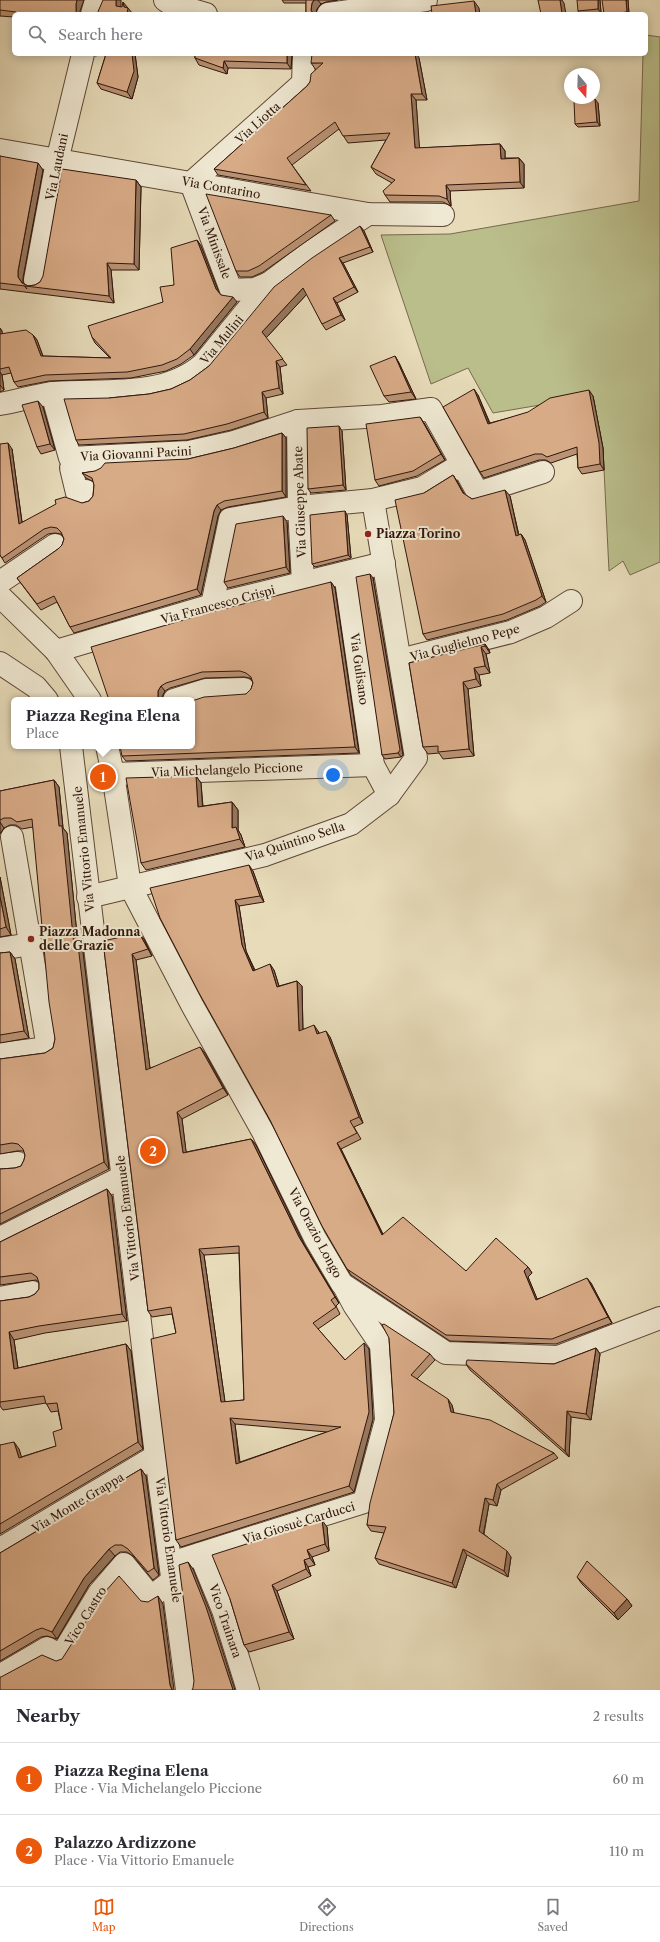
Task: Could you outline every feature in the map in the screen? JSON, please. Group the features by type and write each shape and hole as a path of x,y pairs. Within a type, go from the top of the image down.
{"street":[{"path":"93,12 96,0"},
{"path":"166,0 171,4 199,12"},
{"path":"342,12 426,0"},
{"name":"Via Laudani","path":"36,280 57,161 83,56"},
{"name":"Via Liotta","path":"191,183 303,83 304,56"},
{"name":"Via Contarino","path":"0,150 368,214 444,215"},
{"name":"Via Minissale","path":"191,183 231,290 255,289 269,283"},
{"name":"Via Mulini","path":"0,404 52,393 126,390 153,387 174,382 193,372 203,364 269,283 309,253 368,214"},
{"name":"Via Giovanni Pacini","path":"52,393 70,458 188,452 234,442 298,421 382,416 432,409 462,464"},
{"name":"Via Giuseppe Abate","path":"298,421 299,507 303,583"},
{"path":"86,496 86,491 77,493 71,468 99,463 103,456"},
{"path":"212,606 230,519 299,507 377,498 422,488 462,464 478,493 543,472"},
{"name":"Via Quintino Sella","path":"88,897 265,855 351,824 389,795 416,758 385,567 377,498"},
{"path":"0,582 55,545"},
{"name":"Via Francesco Crispi","path":"56,651 212,606 349,572 385,567"},
{"name":"Via Gulisano","path":"349,572 373,765 389,795"},
{"path":"0,596 56,651 88,697"},
{"name":"Via Guglielmo Pepe","path":"400,660 511,632 546,617 571,601"},
{"path":"0,663 36,687 44,697"},
{"path":"184,697 206,690 244,689"},
{"name":"Via Vittorio Emanuele","path":"71,749 77,784 88,897 124,1176 156,1456 187,1690"},
{"name":"Via Orazio Longo","path":"108,749 121,774 140,884 158,941 263,1132 315,1238 342,1284 446,1353 558,1357 660,1318"},
{"name":"Via Michelangelo Piccione","path":"121,774 373,765"},
{"path":"0,1054 48,1048 16,947 12,837"},
{"path":"0,1238 124,1176"},
{"name":"Via Giosuè Carducci","path":"172,1571 200,1554 364,1502 386,1420 381,1345 354,1305 342,1284"},
{"path":"0,1298 32,1292"},
{"name":"Via Monte Grappa","path":"0,1549 156,1456"},
{"name":"Vico Trainara","path":"200,1554 223,1610 248,1690"},
{"name":"Vico Castro","path":"6,1672 47,1648 61,1656 99,1593 124,1564 151,1597 172,1571"}],"green space":[{"path":"648,35 660,37 660,562 630,575 623,561 609,571 603,449 593,396 493,413 468,368 431,384 381,235 450,234 639,201 643,56 648,56"}],"building":[{"path":"0,0 77,0 76,12 16,12 0,10"},
{"path":"103,0 116,0 116,6 122,7 123,2 124,7 128,8 127,12 98,12"},
{"path":"306,0 314,0 312,3 312,12 306,12"},
{"path":"538,0 560,0 562,12 541,12"},
{"path":"577,0 598,0 598,9 578,11"},
{"path":"602,0 626,0 627,12 604,12"},
{"path":"474,1 476,12 432,12 431,6"},
{"path":"105,56 132,56 134,71 127,92 97,83"},
{"path":"195,56 287,56 287,63 224,61 223,68 195,58"},
{"path":"312,56 415,56 422,94 411,94 415,148 500,144 501,159 519,158 520,182 446,185 447,199 439,196 385,195 383,191 395,180 371,167 390,133 343,136 335,122 287,158 306,185 214,169 307,86 310,82 311,74 323,63 311,63"},
{"path":"574,104 595,104 597,122 575,124"},
{"path":"0,156 38,163 18,271 18,277 22,283 28,286 35,285 40,282 43,276 62,169 136,180 134,264 107,263 109,296 0,283"},
{"path":"206,194 331,215 259,266 248,271 236,271"},
{"path":"360,226 370,247 339,258 354,287 333,298 341,315 322,324 303,288 262,332 283,359 276,361 279,388 262,392 264,412 227,424 184,434 76,440 64,399 109,398 149,394 171,389 190,380 209,366 274,287 312,258"},
{"path":"197,240 216,289 221,295 233,297 190,349 177,359 162,365 127,372 45,375 14,382 9,367 0,369 0,334 26,330 33,335 41,356 111,358 92,337 88,326 163,302 160,287 174,285 171,248"},
{"path":"395,356 411,392 384,396 370,366"},
{"path":"474,389 488,424 528,412 550,398 589,390 599,443 600,464 578,468 577,447 547,457 542,454 535,454 480,472 443,407"},
{"path":"38,401 50,444 37,447 22,405"},
{"path":"420,417 441,454 413,471 375,480 366,424"},
{"path":"339,426 343,485 308,489 307,428"},
{"path":"282,433 282,491 224,501 217,505 214,511 197,589 70,627 54,596 37,604 17,578 62,545 64,539 61,532 57,528 51,527 44,529 2,558 0,555 0,444 8,443 19,524 56,504 55,500 65,497 82,503 89,501 93,496 94,485 92,478 82,473 95,471 101,468 105,463 188,459 234,448"},
{"path":"453,475 463,493 472,499 505,490 516,536 521,534 542,596 503,614 423,634 395,500 424,493"},
{"path":"345,511 348,555 312,564 310,515"},
{"path":"283,516 286,567 224,582 236,524"},
{"path":"370,574 400,750 398,753 382,755 356,577"},
{"path":"331,582 355,747 122,756 121,749 195,749 195,700 204,697 246,694 251,689 253,683 251,677 240,671 202,672 166,683 161,686 158,691 158,697 108,697 91,647 211,612"},
{"path":"485,644 485,646 481,647 485,666 474,668 476,679 463,682 469,749 438,752 438,746 423,747 409,663"},
{"path":"196,776 198,807 232,802 232,828 236,827 240,839 141,863 126,778"},
{"path":"54,780 59,826 62,826 74,946 78,945 104,1162 0,1214 0,1169 21,1166 25,1155 23,1149 18,1144 12,1143 0,1145 0,1059 45,1053 53,1048 55,1039 49,1002 32,819 17,822 11,818 4,818 0,820 0,791"},
{"path":"249,865 260,896 235,900 242,945 253,971 270,964 277,987 297,981 299,1031 314,1025 317,1034 326,1031 359,1117 350,1121 357,1133 337,1143 382,1235 403,1217 466,1271 496,1238 528,1267 524,1271 536,1300 587,1278 608,1317 552,1339 446,1335 347,1269 322,1226 270,1120 199,993 160,918 150,888"},
{"path":"0,897 6,927 0,929"},
{"path":"139,933 148,949 132,954 146,1070 200,1047 223,1088 177,1112 183,1153 251,1139 299,1237 335,1297 331,1300 336,1307 313,1323 345,1360 364,1343 369,1412 349,1486 176,1540 151,1339 176,1333 171,1307 148,1311 103,941","holes":["239,1246 244,1400 221,1402 199,1249","230,1418 341,1427 236,1464"]},
{"path":"10,952 24,1031 0,1035 0,953"},
{"path":"107,1189 122,1314 39,1326 9,1332 14,1369 126,1344 138,1442 0,1524 0,1445 14,1442 19,1458 56,1446 53,1432 62,1429 57,1403 46,1404 44,1396 0,1402 0,1301 29,1297 35,1294 39,1289 39,1283 37,1277 31,1273 0,1277 0,1242"},
{"path":"384,1324 430,1354 411,1375 448,1399 451,1412 490,1420 554,1453 497,1484 493,1500 485,1498 479,1531 507,1551 504,1571 463,1549 452,1583 375,1558 386,1527 367,1525 370,1503 394,1413 389,1338 382,1325"},
{"path":"596,1348 586,1414 567,1411 565,1451 466,1364 467,1360 554,1364"},
{"path":"141,1469 154,1568 148,1572 128,1549 122,1545 115,1545 109,1549 84,1578 52,1632 42,1628 36,1630 0,1651 0,1553"},
{"path":"322,1520 325,1544 307,1550 310,1558 304,1560 306,1569 272,1585 289,1632 244,1645 230,1599 212,1555"},
{"path":"587,1561 627,1599 614,1613 577,1577"},
{"path":"188,1562 206,1607 233,1690 192,1690 194,1681 179,1565"},
{"path":"119,1576 141,1601 148,1602 158,1596 170,1685 172,1690 0,1690 0,1677 42,1655 56,1661 62,1659 104,1593"}],"place":[{"name":"Piazza Torino","path":"368,534"},
{"name":"Piazza Regina Elena","path":"103,777"},
{"name":"Piazza Madonna delle Grazie","path":"31,939"},
{"name":"Palazzo Ardizzone","path":"153,1151"}]}
